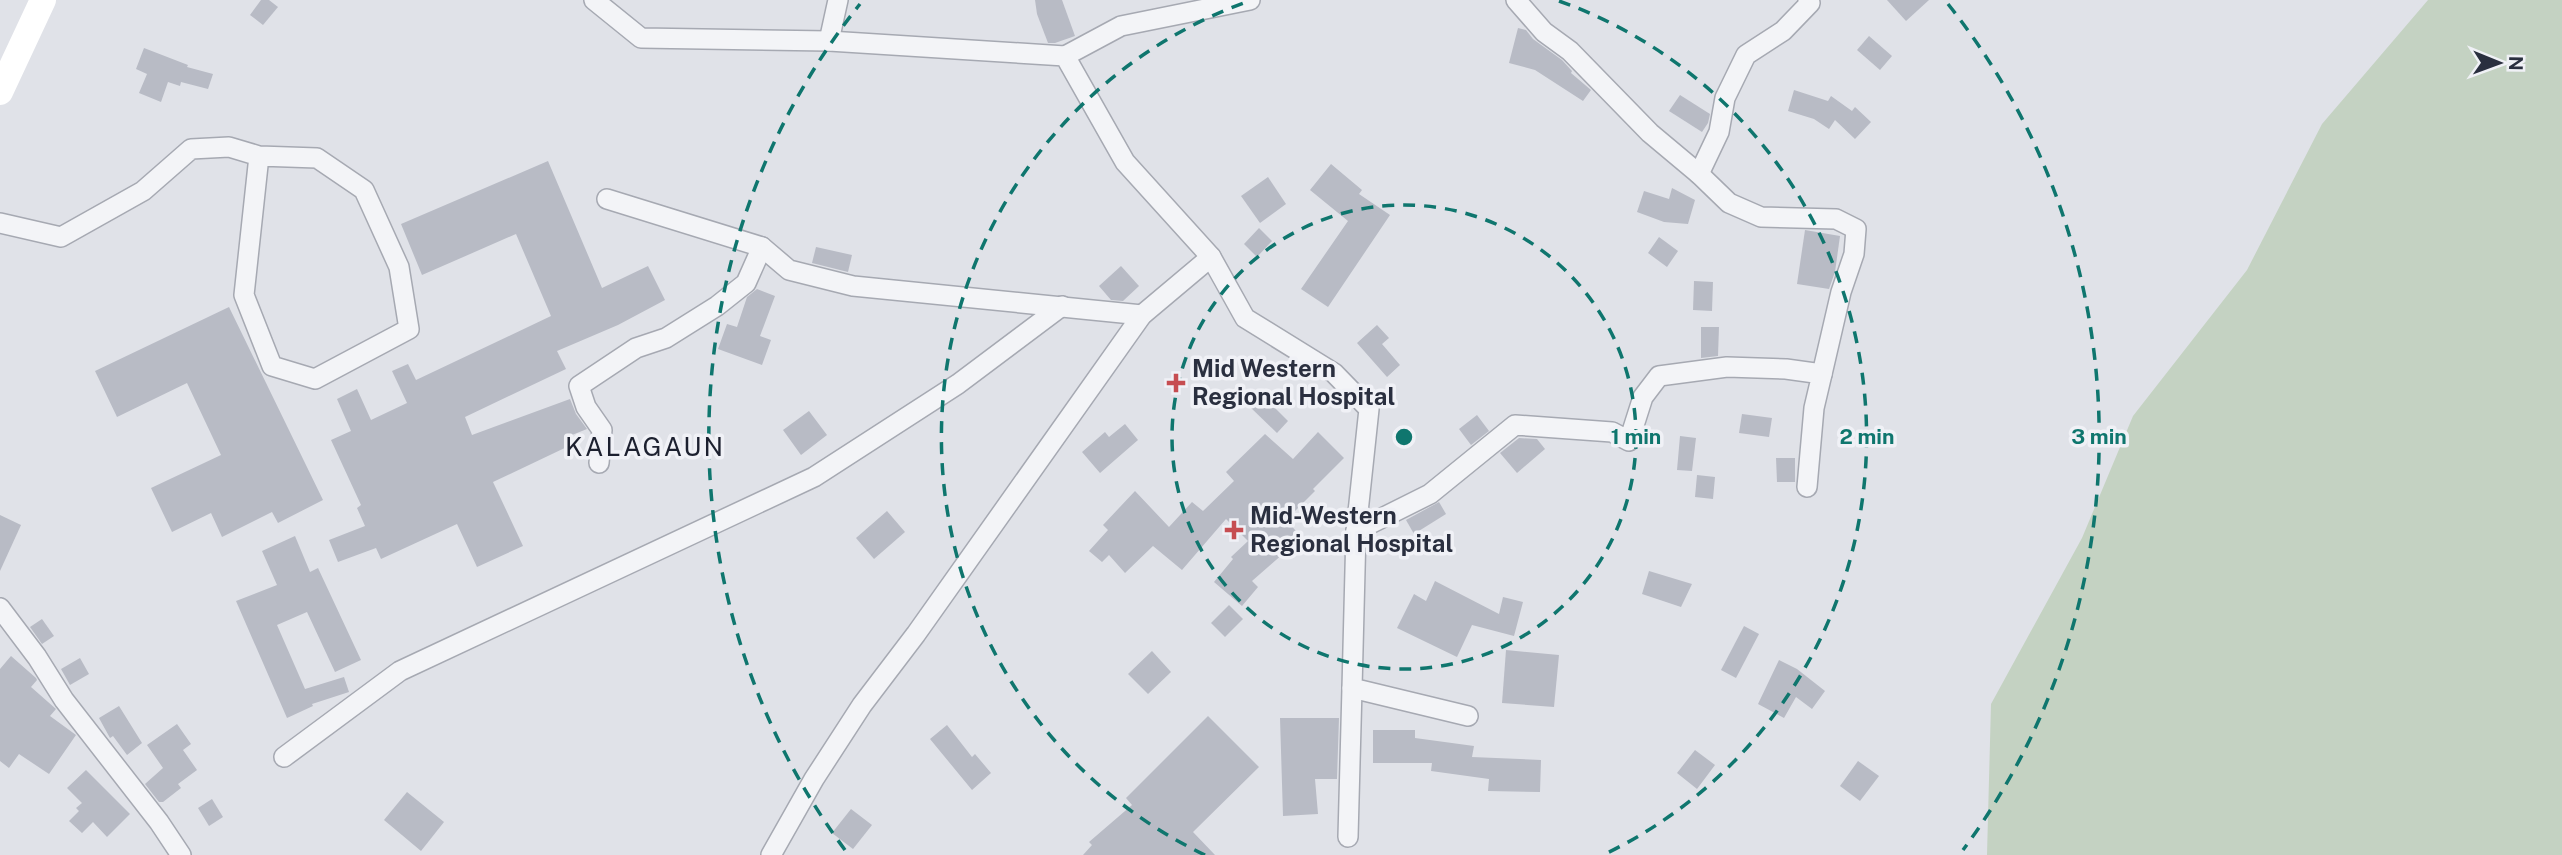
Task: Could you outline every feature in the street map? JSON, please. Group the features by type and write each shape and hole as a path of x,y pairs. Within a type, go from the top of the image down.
{"main road":[{"path":"0,92 43,0"}],"street":[{"path":"594,0 640,38 829,41 1065,56 1121,26 1250,0"},
{"path":"829,41 838,0"},
{"path":"1517,0 1544,33 1570,51 1650,133 1729,203 1761,217 1836,219 1856,229 1854,254 1841,292 1814,408 1807,487"},
{"path":"1699,174 1719,132 1725,98 1746,55 1783,31 1810,3 1808,0"},
{"path":"1065,56 1125,162 1211,257 1245,318 1334,373 1369,409 1356,531 1348,837"},
{"path":"0,223 61,237 144,191 191,149 229,146 259,156 317,158 364,190 399,267 409,329 315,379 272,366 244,295 259,156"},
{"path":"607,199 762,247 789,270 853,286 1142,315"},
{"path":"599,463 602,430 586,407 579,386 636,348 666,338 717,306 746,283 762,247"},
{"path":"771,855 814,779 862,705 916,634 1142,315 1211,257"},
{"path":"284,757 400,670 814,477 958,384 1062,306"},
{"path":"1356,531 1430,494 1515,425 1612,432 1629,440 1643,397 1659,376 1727,367 1786,369 1822,374"},
{"path":"0,608 37,657 64,700 159,822 181,855"},
{"path":"1352,688 1468,716"}],"green space":[{"path":"2428,0 2562,0 2562,855 1987,855 1991,704 2082,538 2133,416 2247,270 2322,124"}],"building":[{"path":"261,0 269,0 278,7 263,25 250,15"},
{"path":"1035,0 1062,0 1075,36 1048,43 1037,14"},
{"path":"1887,0 1929,0 1906,21"},
{"path":"1518,28 1526,30 1533,39 1562,60 1571,73 1591,90 1583,101 1535,70 1509,63"},
{"path":"1869,36 1892,56 1880,70 1857,50"},
{"path":"144,48 188,65 187,67 213,74 208,89 181,82 180,86 168,82 161,102 139,93 147,74 136,69"},
{"path":"1794,90 1828,101 1831,96 1852,111 1855,107 1871,122 1855,139 1835,120 1829,129 1814,119 1788,111"},
{"path":"1680,95 1710,114 1702,132 1669,111"},
{"path":"548,161 602,288 648,266 665,300 618,325 557,351 566,369 465,417 472,435 570,399 576,414 587,429 567,437 571,445 493,482 523,546 477,567 457,524 381,559 376,548 338,562 329,540 365,526 357,508 361,505 331,440 351,431 337,399 357,389 371,420 407,403 392,371 408,364 416,380 551,316 516,234 422,275 401,224"},
{"path":"1331,164 1362,190 1359,194 1390,215 1328,307 1301,289 1348,221 1310,190"},
{"path":"1268,177 1286,204 1260,223 1241,196"},
{"path":"1672,188 1695,200 1688,224 1664,222 1637,212 1644,191 1669,199"},
{"path":"1259,228 1272,241 1257,257 1244,244"},
{"path":"1805,230 1840,236 1835,272 1829,289 1797,284"},
{"path":"1659,237 1678,251 1667,267 1648,253"},
{"path":"816,247 852,255 848,272 812,263"},
{"path":"1121,266 1139,286 1123,301 1111,300 1099,286"},
{"path":"1694,281 1713,282 1712,311 1693,310"},
{"path":"757,289 775,296 760,336 771,340 762,365 718,349 727,324 737,327 747,297"},
{"path":"229,307 323,500 278,523 272,512 222,537 211,513 172,532 151,488 221,455 187,383 117,417 95,371"},
{"path":"1377,325 1389,338 1382,344 1400,365 1387,377 1357,343"},
{"path":"1701,327 1719,327 1718,356 1701,358"},
{"path":"1261,394 1288,421 1277,433 1249,406"},
{"path":"809,411 827,435 801,455 783,430"},
{"path":"1742,414 1772,418 1769,437 1739,433"},
{"path":"1477,415 1489,431 1471,445 1459,429"},
{"path":"1125,424 1138,440 1100,473 1082,452 1105,432 1109,437"},
{"path":"1318,432 1344,458 1286,520 1306,542 1289,559 1284,553 1252,581 1258,587 1242,606 1214,582 1233,559 1231,557 1248,541 1226,519 1182,570 1153,546 1125,573 1109,555 1102,562 1089,551 1108,530 1103,525 1135,491 1169,527 1192,502 1203,511 1234,481 1226,472 1265,434 1293,459"},
{"path":"1680,436 1696,438 1692,471 1677,470"},
{"path":"1519,438 1537,439 1545,449 1517,473 1500,453"},
{"path":"1776,458 1795,458 1795,482 1777,482"},
{"path":"1697,475 1715,477 1713,499 1695,497"},
{"path":"1439,502 1446,514 1414,534 1406,520"},
{"path":"887,511 905,532 874,559 856,538"},
{"path":"0,515 21,525 0,571"},
{"path":"295,536 310,572 318,568 361,660 335,672 307,612 277,625 305,689 344,677 349,692 312,704 313,706 287,718 236,601 277,585 262,551"},
{"path":"1649,571 1692,584 1681,607 1642,594"},
{"path":"1435,581 1499,614 1503,597 1523,602 1514,636 1472,625 1457,657 1397,628 1414,594 1426,601"},
{"path":"1229,605 1243,619 1225,637 1211,623"},
{"path":"42,619 54,636 42,644 30,627"},
{"path":"1744,626 1759,634 1736,678 1721,670"},
{"path":"1506,650 1559,655 1554,707 1502,703"},
{"path":"1152,651 1171,672 1148,694 1128,674"},
{"path":"11,656 36,678 31,687 56,709 50,716 76,735 49,774 19,754 9,768 0,761 0,669"},
{"path":"80,658 89,674 70,685 61,669"},
{"path":"1779,660 1797,669 1825,691 1812,709 1796,697 1784,718 1758,704"},
{"path":"119,706 142,743 127,755 113,736 110,738 99,718"},
{"path":"1208,716 1259,767 1193,832 1215,855 1083,855 1092,845 1089,842 1132,805 1126,798"},
{"path":"1280,718 1339,718 1337,779 1315,779 1318,814 1283,816"},
{"path":"177,724 191,744 183,750 197,770 178,784 181,788 163,802 159,802 145,784 163,768 147,745"},
{"path":"947,725 972,757 975,754 991,773 972,790 930,739"},
{"path":"1373,730 1415,730 1415,738 1474,746 1472,757 1541,760 1540,792 1488,791 1489,779 1431,771 1432,763 1373,763"},
{"path":"1695,750 1715,765 1697,789 1677,773"},
{"path":"1858,761 1879,776 1860,801 1840,786"},
{"path":"86,770 130,814 107,837 93,822 82,833 69,821 79,811 76,808 82,803 67,788"},
{"path":"407,792 444,822 421,851 384,820"},
{"path":"212,799 223,817 209,826 198,808"},
{"path":"851,809 872,825 853,849 832,833"}],"place":[{"name":"Mid Western Regional Hospital","path":"1176,383"},
{"name":"Mid-Western Regional Hospital","path":"1234,530"}],"district":[{"name":"KALAGAUN","path":"645,447"}]}
